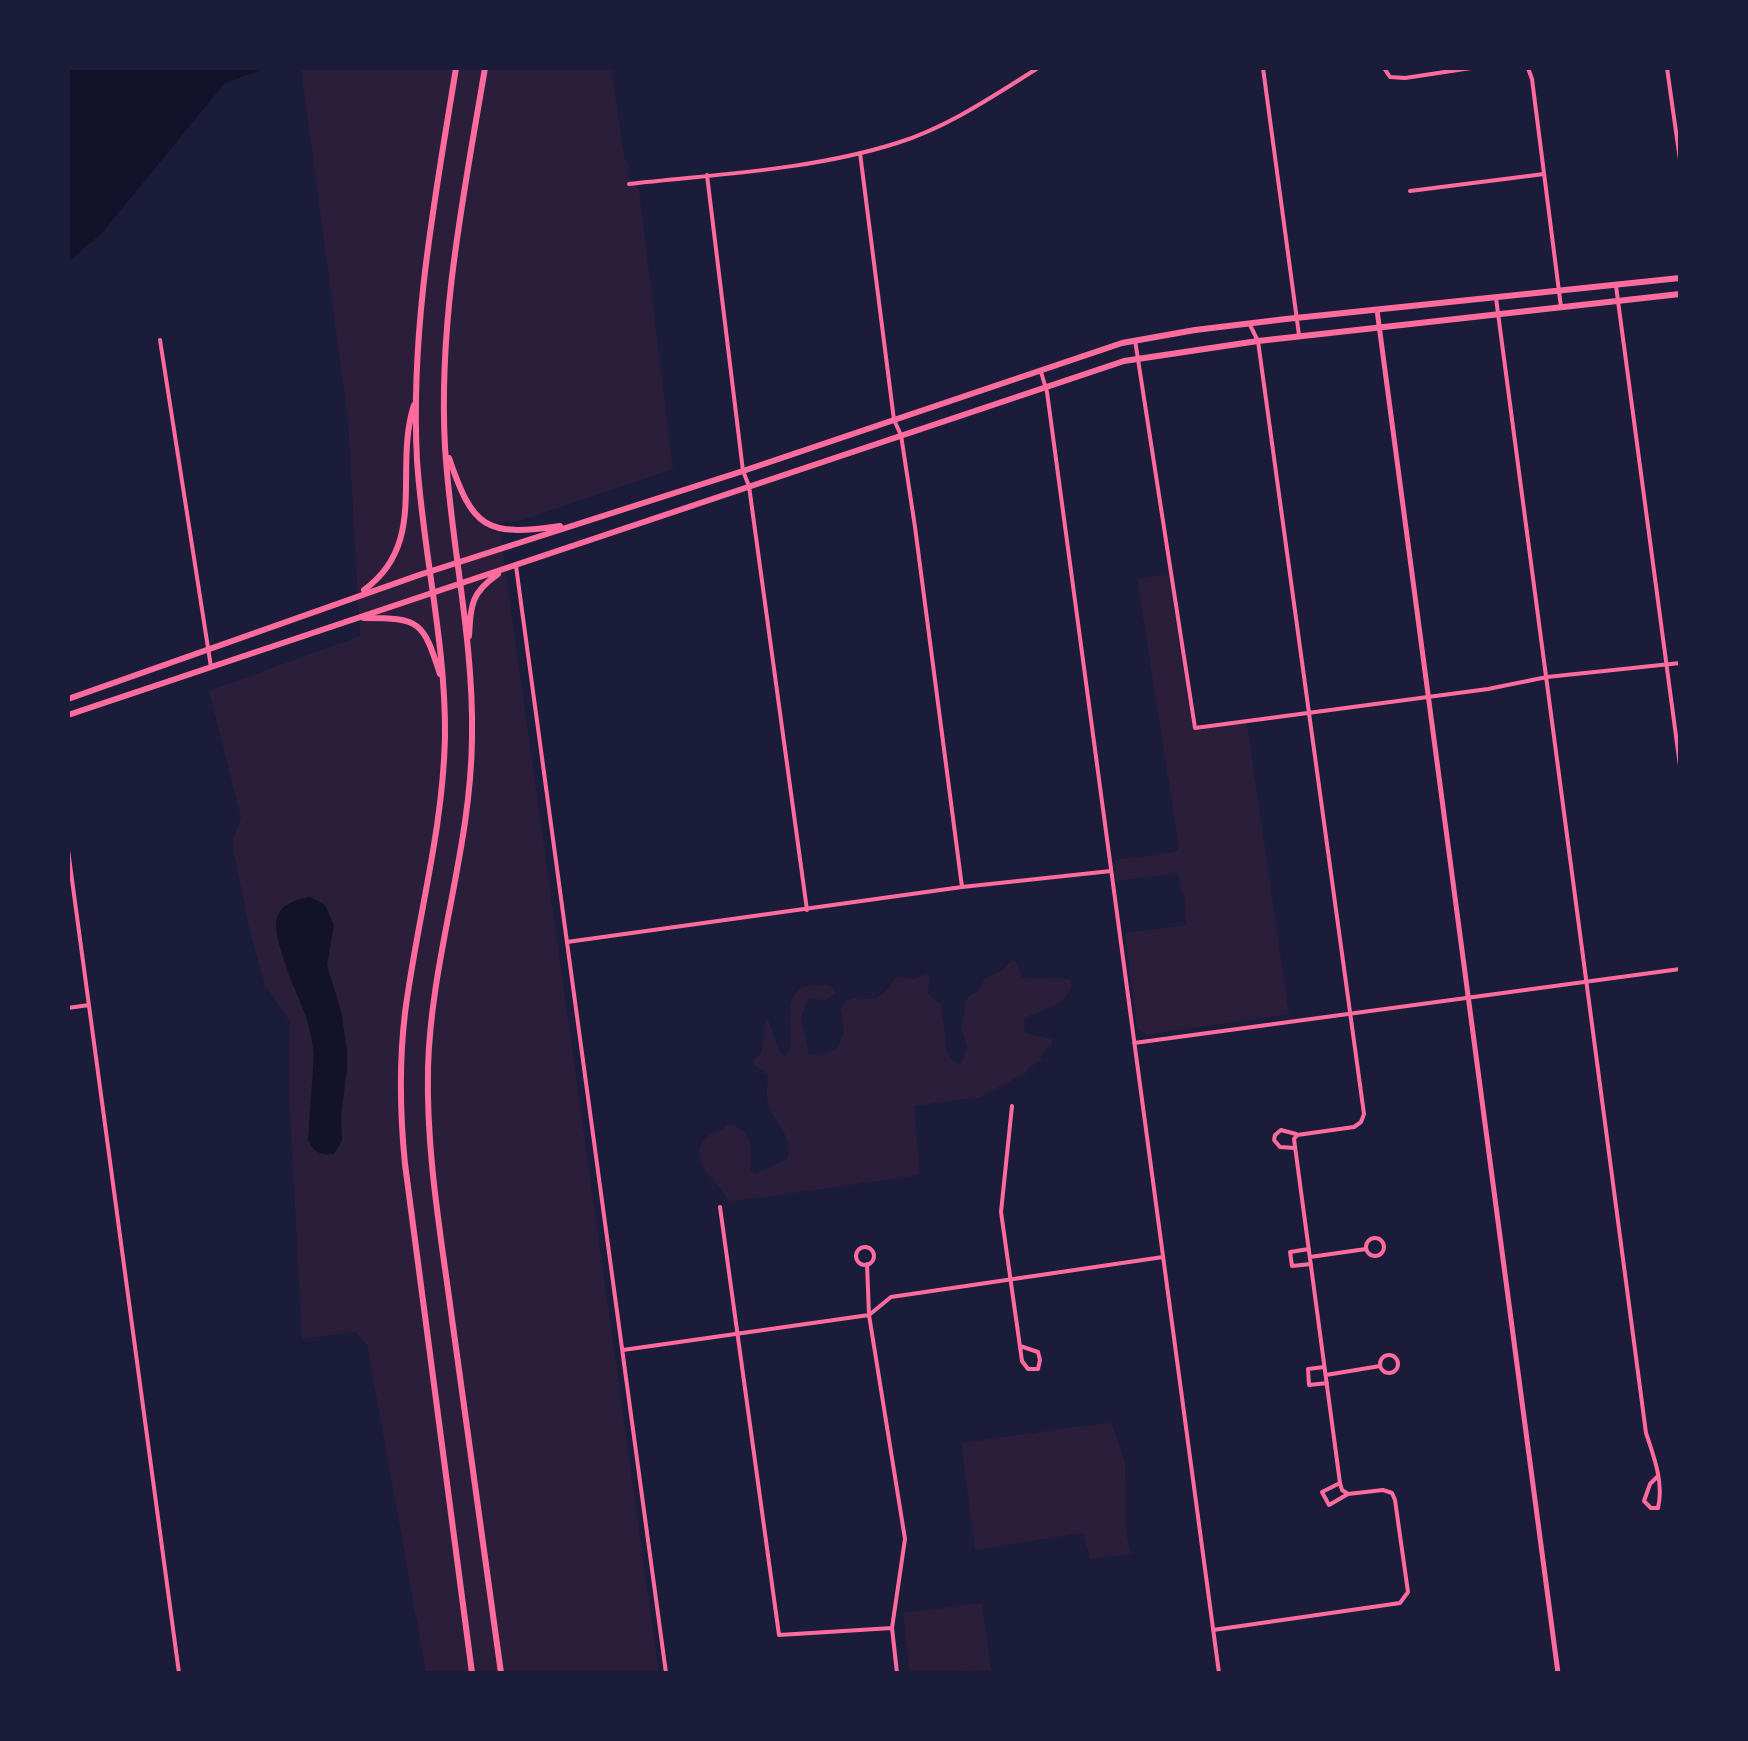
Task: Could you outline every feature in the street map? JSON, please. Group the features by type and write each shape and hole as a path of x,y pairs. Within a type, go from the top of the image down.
{"main road":[{"path":"456,68 423,285 417,398 418,473 443,683 445,735 442,786 405,1014 401,1108 410,1209 472,1673"},
{"path":"485,68 454,268 446,355 445,447 468,647 472,760 464,831 432,1020 428,1116 435,1194 501,1673"},
{"path":"68,699 429,571 743,471 1135,340 1297,318 1680,278"},
{"path":"68,715 1045,386 1138,358 1258,341 1680,294"},
{"path":"356,596 389,568 399,547 405,512 408,423 417,398"},
{"path":"445,447 462,496 484,522 496,528 519,531 575,523"},
{"path":"468,647 471,605 478,591 500,572"},
{"path":"357,618 398,618 419,627 427,638 443,683"}],"street":[{"path":"629,184 809,162 897,143 973,108 1038,68"},
{"path":"1263,68 1299,337"},
{"path":"1384,68 1390,77 1405,78 1471,68"},
{"path":"1528,68 1532,79 1561,309"},
{"path":"1667,68 1680,160"},
{"path":"860,153 894,420 901,435 962,887"},
{"path":"1410,191 1544,174"},
{"path":"707,175 743,471 749,486 807,910"},
{"path":"1616,286 1680,766"},
{"path":"1496,298 1646,1433 1658,1476 1661,1498 1658,1508 1651,1508 1644,1501 1650,1484 1658,1476"},
{"path":"1377,310 1558,1673"},
{"path":"1250,325 1258,341 1364,1114 1361,1122 1354,1127 1297,1135 1281,1130 1275,1135 1274,1140 1280,1147 1295,1148"},
{"path":"160,340 211,667"},
{"path":"1135,340 1195,728 1488,689 1547,677 1680,663"},
{"path":"1040,371 1045,386 1219,1673"},
{"path":"516,566 666,1673"},
{"path":"68,850 179,1673"},
{"path":"567,942 962,887 1111,871"},
{"path":"1134,1043 1680,969"},
{"path":"68,1008 89,1005"},
{"path":"1012,1106 1001,1212 1022,1361 1028,1369 1038,1369 1038,1352 1020,1346"},
{"path":"1297,1135 1295,1148 1340,1483 1342,1490 1348,1494"},
{"path":"720,1207 779,1635 892,1628"},
{"path":"1373,1238 1379,1239 1384,1246 1383,1252 1377,1256 1369,1254 1366,1249 1373,1238"},
{"path":"870,1248 874,1255 867,1264 862,1264 857,1257 859,1251 870,1248"},
{"path":"1309,1249 1290,1252 1292,1266 1366,1249"},
{"path":"623,1350 869,1315 891,1297 1163,1257"},
{"path":"867,1264 869,1315 905,1539 892,1628 897,1673"},
{"path":"1387,1355 1397,1361 1396,1369 1391,1372 1380,1366 1387,1355"},
{"path":"1326,1375 1380,1366"},
{"path":"1324,1367 1308,1369 1309,1385 1327,1383"},
{"path":"1213,1630 1400,1603 1408,1592 1392,1493 1383,1490 1348,1494 1329,1505 1322,1492 1340,1483"}],"shaded area":[{"path":"68,68 265,68 224,84 102,233 68,262"},
{"path":"301,68 611,68 625,160 629,165 628,177 639,190 673,469 520,521 499,523 659,1673 426,1673 367,1344 355,1332 302,1339 289,1093 290,1022 265,985 250,932 232,843 241,817 209,691 360,636 348,420"},
{"path":"1168,574 1193,731 1247,723 1289,1014 1147,1035 1137,1028 1125,933 1186,925 1184,893 1181,892 1178,873 1116,881 1114,860 1175,852 1179,847 1137,579"},
{"path":"310,897 325,905 334,925 327,965 341,1011 347,1050 342,1141 334,1154 322,1154 308,1140 314,1054 307,1022 276,930 279,913 285,906"},
{"path":"1013,960 1022,977 1071,980 1071,988 1062,1000 1024,1018 1025,1033 1052,1039 1052,1045 1040,1056 1043,1060 1028,1068 1026,1073 980,1097 914,1106 920,1175 729,1202 702,1164 700,1147 707,1137 727,1125 736,1126 749,1140 750,1170 755,1174 787,1159 787,1138 768,1103 768,1075 754,1065 753,1060 761,1053 766,1019 780,1052 784,1056 790,1049 791,1003 799,990 823,985 832,987 836,993 825,1000 808,999 801,1018 809,1054 820,1055 838,1047 844,1032 840,1009 843,1004 855,998 875,999 887,990 896,977 914,979 927,974 930,976 928,994 942,1005 949,1055 959,1064 967,1047 961,1028 967,998 979,990 985,978 1001,971"},
{"path":"1111,1422 1125,1461 1126,1533 1131,1554 1090,1559 1083,1533 975,1550 961,1443"},
{"path":"982,1603 991,1670 910,1673 903,1613"}]}
